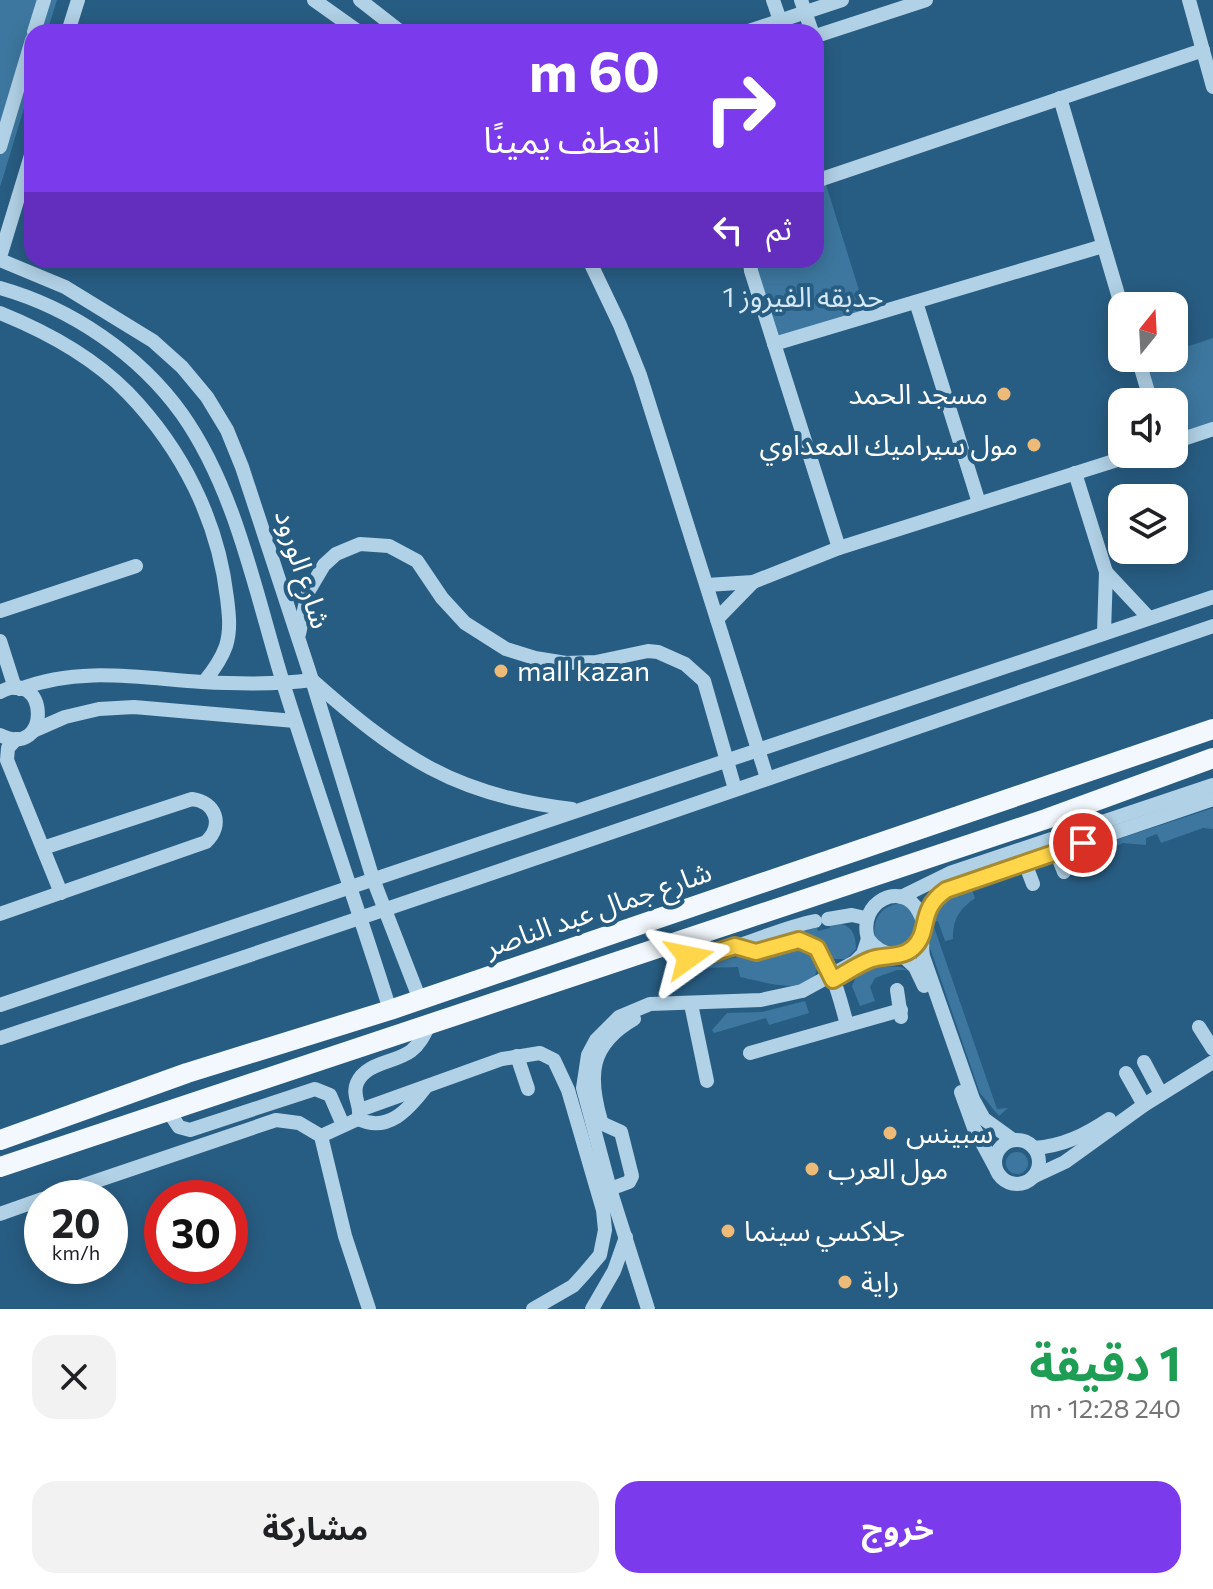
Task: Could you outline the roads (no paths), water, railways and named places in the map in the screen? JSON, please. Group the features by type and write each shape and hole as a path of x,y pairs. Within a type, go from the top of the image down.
{"main road":[{"name":"شارع جمال عبد الناصر","path":"0,1140 187,1073 420,1000 1213,729"},
{"name":"شارع جمال عبد الناصر","path":"3,1164 169,1112 1046,819 1213,758"},
{"path":"1093,769 1089,786 1103,798"},
{"path":"1028,790 1045,800 1046,819"}],"street":[{"path":"36,24 44,0"},
{"path":"70,24 78,0"},
{"path":"314,0 348,24"},
{"path":"360,0 391,24"},
{"path":"773,0 781,24"},
{"path":"784,24 803,6 842,0"},
{"path":"824,31 926,0"},
{"path":"1189,0 1213,87"},
{"path":"824,178 1203,50"},
{"path":"0,147 24,67"},
{"path":"1060,98 1117,292"},
{"path":"0,258 24,178"},
{"path":"774,344 1103,246"},
{"name":"شارع الورود","path":"0,258 65,287 142,334 182,367 207,397 227,430 312,680 373,879 420,1000"},
{"path":"593,268 640,375 767,778"},
{"path":"752,268 839,548"},
{"name":"شارع الورود","path":"0,288 60,311 106,339 146,373 181,413 209,458 229,507 283,684 390,1010"},
{"path":"916,302 979,503"},
{"path":"0,313 45,332 94,363 146,413 180,459 200,497 215,537 225,579 230,622 227,644 218,665 204,682"},
{"path":"1188,437 1213,429"},
{"path":"707,585 753,582 839,548 1108,463"},
{"path":"1075,473 1106,572 1104,632"},
{"path":"298,638 308,592 324,565 336,554 360,544 379,544 398,549 417,561 453,611 479,633 506,649 566,663 596,662 648,651 677,659 704,681 735,789"},
{"path":"0,611 136,566"},
{"path":"1106,572 1149,618"},
{"path":"717,619 753,582"},
{"path":"0,1005 1213,597"},
{"path":"0,1038 487,876 1213,626"},
{"path":"0,641 18,688 32,696 38,704 38,722 33,731"},
{"path":"0,692 42,680 98,675 283,684 312,680 377,736 432,770 501,797 578,810"},
{"path":"61,893 7,760 6,738 33,731 65,717 99,709 134,707 295,721"},
{"path":"1142,1101 1065,1162 1023,1184 1008,1183 998,1174 968,1115 918,972 897,955 874,947 868,939 865,918 869,910 883,899 901,897 950,873 1213,785"},
{"path":"0,914 206,842 215,830 216,815 207,803 192,799 43,848"},
{"path":"1035,1176 1039,1162 1034,1148 1028,1143 1013,1140 984,1119 973,1099 926,967 921,938 923,921 932,902 946,890 1213,799"},
{"path":"1056,852 1064,872"},
{"path":"1025,863 1033,884"},
{"path":"901,897 915,906 923,921"},
{"path":"656,948 680,956 698,956 821,920 852,915 865,918"},
{"path":"658,1309 614,1187 583,1088 588,1055 607,1027 619,1017 650,1004 772,999 802,991 867,961 910,951 921,938"},
{"path":"648,1309 626,1237 601,1123 592,1077 598,1057 623,1026 643,1015 778,1003 804,996 859,958 868,939"},
{"path":"735,946 756,952 792,940 806,941 817,948 832,978 847,1024"},
{"path":"750,1053 847,1024 869,1019 873,1024 880,1025 900,1018 897,990"},
{"path":"692,1009 707,1081"},
{"path":"429,1025 422,1040 412,1050 369,1069 360,1078 355,1095 359,1115 373,1125 396,1119 425,1087 464,1071 517,1056 540,1053 554,1060 568,1090 603,1210 605,1230 600,1255 579,1280 533,1309"},
{"path":"1159,1091 1213,1050 1199,1027"},
{"path":"517,1056 528,1089"},
{"path":"1144,1062 1159,1091"},
{"path":"1034,1148 1055,1146 1087,1134 1213,1062"},
{"path":"1126,1073 1142,1101"},
{"path":"169,1112 179,1127 190,1130 315,1089 330,1095 343,1125"},
{"path":"321,1136 359,1115"},
{"path":"100,1180 276,1120 299,1123 321,1136 345,1236 369,1309"},
{"path":"995,1167 1001,1147 1013,1140"},
{"path":"0,1214 24,1206"},
{"path":"592,1309 626,1237"},
{"path":"607,1282 636,1270"}],"place":[{"name":"مسجد الحمد","path":"1004,394"},
{"name":"مول سيراميك المعداوي","path":"1034,445"},
{"name":"mall kazan","path":"501,671"},
{"name":"سبينس","path":"890,1133"},
{"name":"مول العرب","path":"812,1169"},
{"name":"جلاكسي سينما","path":"728,1231"},
{"name":"راية","path":"845,1282"}],"park label":[{"name":"حدبقه الفيروز 1","path":"803,297"}]}
